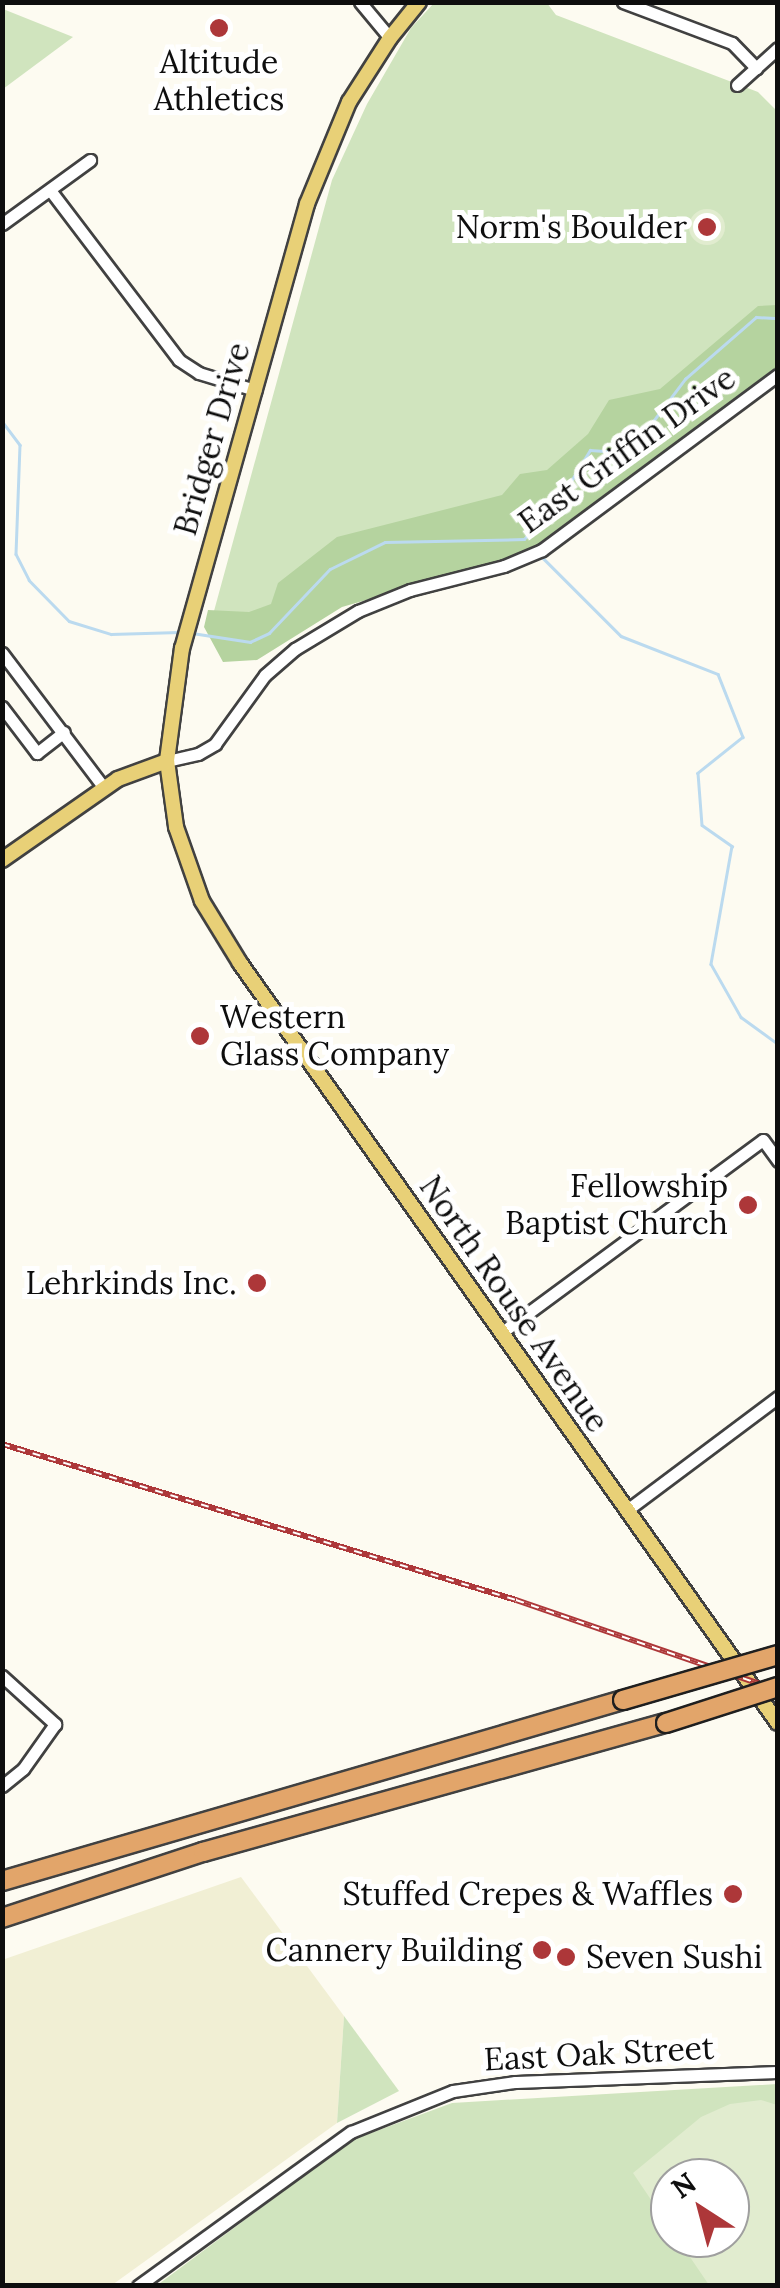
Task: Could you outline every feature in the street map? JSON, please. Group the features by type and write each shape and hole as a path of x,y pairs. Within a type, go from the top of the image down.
{"highway":[{"path":"2,1882 778,1655"},
{"path":"2,1918 203,1852 666,1723 778,1687"}],"main road":[{"name":"Bridger Drive","path":"210,914 177,833 168,761 182,648 324,154 349,102 390,38 419,2"},
{"name":"East Griffin Drive","path":"2,860 104,788 168,761"},
{"name":"North Rouse Avenue","path":"210,914 240,964 778,1723"}],"street":[{"path":"360,2 390,38"},
{"path":"623,2 646,7 732,43 756,68"},
{"path":"737,85 778,48"},
{"path":"2,224 90,160"},
{"path":"50,190 179,360 199,373 254,390"},
{"name":"East Griffin Drive","path":"168,761 198,754 215,744 265,676 295,649 358,611 410,590 542,550 778,375"},
{"path":"2,653 104,788"},
{"path":"2,707 37,753 64,732"},
{"path":"501,1333 763,1140 778,1161"},
{"path":"627,1510 778,1397"},
{"path":"2,1676 55,1724 23,1770 2,1786"},
{"name":"East Oak Street","path":"138,2286 352,2132 453,2091 516,2082 778,2072"}],"shaded area":[{"path":"241,1877 344,2016 337,2123 112,2285 3,2285 2,1960"}],"green space":[{"path":"434,3 547,3 556,15 758,92 777,111 777,364 519,551 211,622 332,180 367,104 411,28"},
{"path":"3,9 73,37 2,89"},
{"name":"Norm's Boulder","path":"707,209 720,214 725,227 720,240 707,245 694,240 689,227 694,214"},
{"path":"777,305 777,367 545,543 519,556 342,607 257,660 223,662 204,627 208,610 249,612 271,604 278,583 337,537 502,495 520,474 547,470 588,434 609,400 660,389 758,306"},
{"path":"344,2016 399,2091 337,2123"},
{"path":"777,2084 777,2285 156,2286 352,2140 452,2103"},
{"path":"761,2100 777,2105 777,2285 709,2285 691,2258 750,2258 750,2158 651,2158 701,2117 730,2104"},
{"path":"650,2159 650,2198 633,2173"}],"waterway":[{"path":"192,633 250,642 269,633 330,569 385,542 524,539 557,504 590,450 629,453 685,379 756,317 778,318"},
{"path":"2,421 20,445 16,554 29,580 69,621 111,634 179,632"},
{"path":"541,556 621,636 718,674 743,737 698,773 702,825 732,846 711,964 741,1017 778,1044"}],"railway":[{"path":"2,1444 516,1600 778,1690"}],"place":[{"name":"Altitude Athletics","path":"219,28"},
{"name":"Norm's Boulder","path":"707,227"},
{"name":"Western Glass Company","path":"200,1036"},
{"name":"Fellowship Baptist Church","path":"748,1205"},
{"name":"Lehrkinds Inc.","path":"257,1283"},
{"name":"Stuffed Crepes & Waffles","path":"733,1894"},
{"name":"Cannery Building","path":"542,1950"},
{"name":"Seven Sushi","path":"566,1957"}]}
